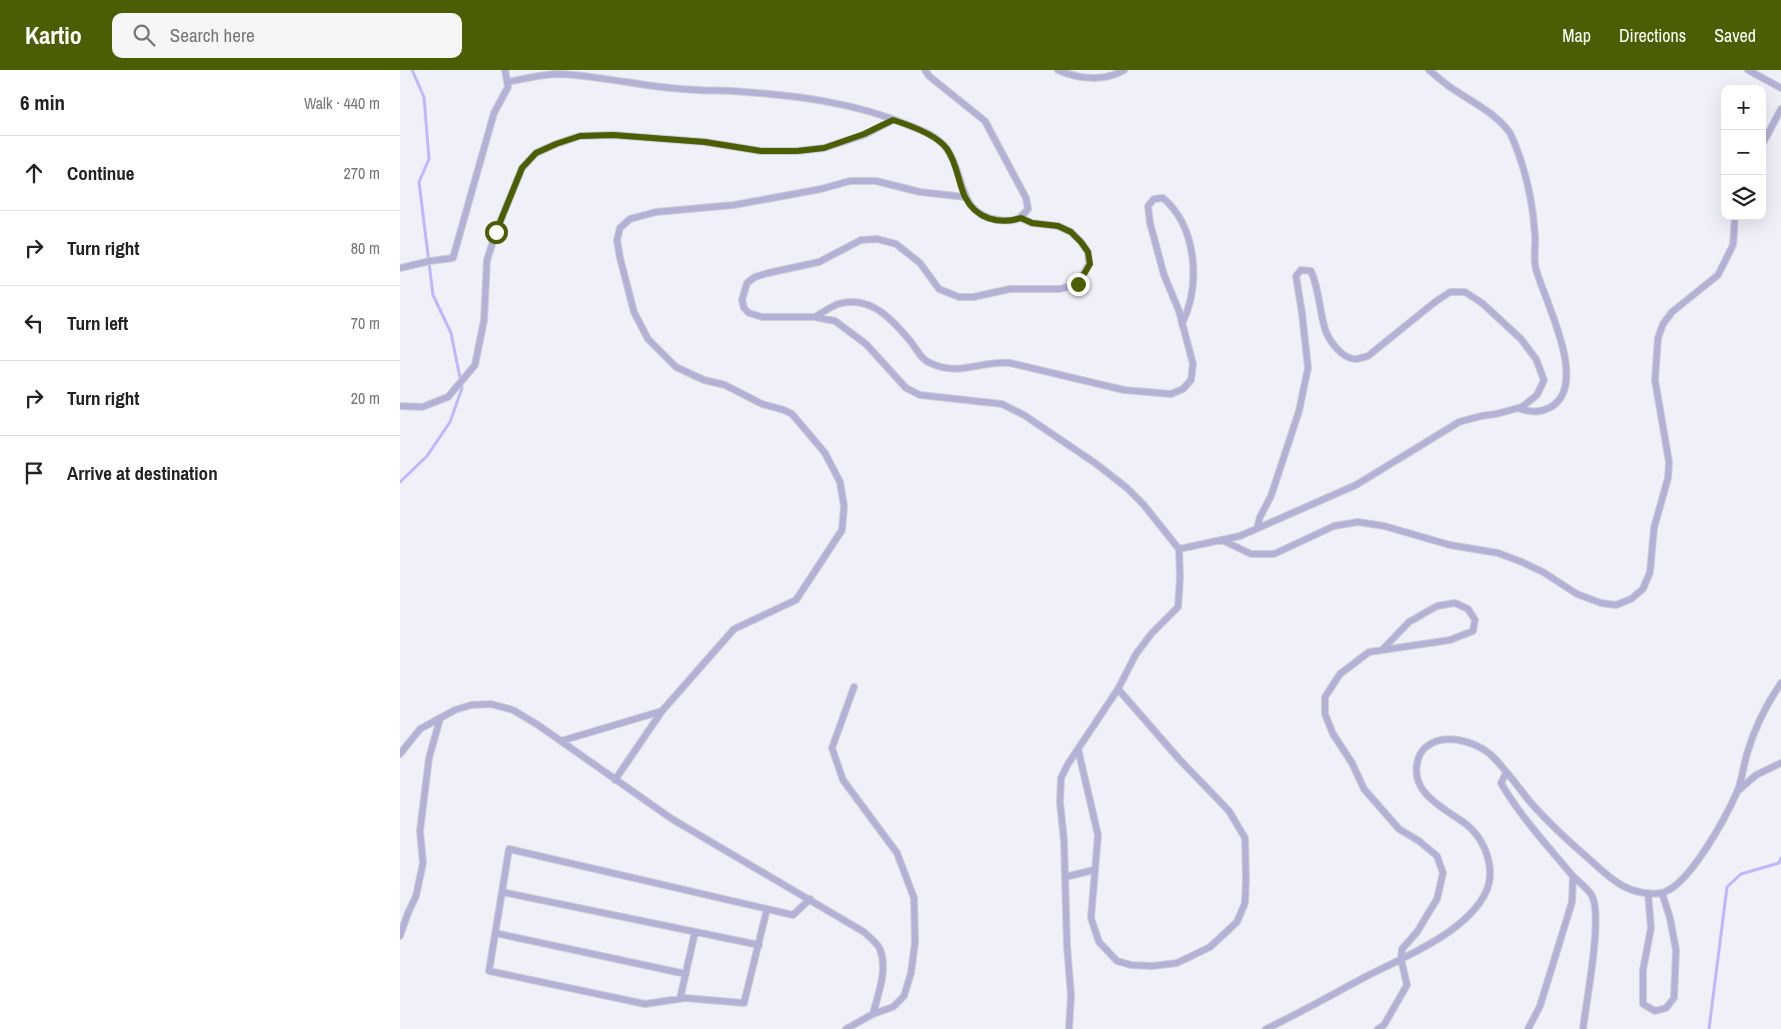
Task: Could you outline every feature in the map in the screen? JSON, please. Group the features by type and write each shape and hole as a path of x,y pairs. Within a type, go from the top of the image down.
{"lane":[{"path":"400,268 453,258 494,113 508,87 505,70"},
{"path":"507,82 554,74 584,76 699,90 730,90 801,97 870,111 913,127 947,148 965,197 974,210 988,219 1009,222 1021,218 1028,209 1026,198 985,121 929,76 926,70"},
{"path":"1058,70 1086,78 1100,78 1118,74 1124,70"},
{"path":"1429,70 1448,86 1486,110 1510,133 1521,161 1532,200 1535,267 1563,343 1566,370 1565,386 1558,402 1544,411 1528,412 1519,408"},
{"path":"1748,70 1781,88"},
{"path":"1766,137 1781,109"},
{"path":"400,406 422,407 448,397 475,365 484,320 487,260 496,232 522,168 536,153 580,136 613,135 705,142 761,151 797,151 824,148 864,134 893,120"},
{"path":"616,780 662,711 734,629 796,600 842,530 844,506 840,482 825,453 792,414 762,404 725,385 704,380 676,366 648,339 634,312 620,258 617,240 620,228 630,219 656,212 734,205 821,189 850,181 876,181 920,192 965,197"},
{"path":"815,317 836,305 853,301 873,306 896,324 926,361 947,368 963,370 996,362 1010,363 1124,390 1171,394 1183,389 1191,380 1193,364 1182,324 1164,275 1150,223 1148,206 1154,199 1163,198 1172,206 1189,238 1194,270 1193,294 1188,312 1182,324"},
{"path":"1021,218 1032,223 1058,226 1071,232 1081,242 1088,252 1090,264 1078,284 1060,289 1010,289 973,297 959,297 940,289 920,263 896,244 877,239 861,240 820,262 768,272 755,277 747,283 742,300 744,308 749,313 762,317 815,317 835,321 866,344 906,388 920,395 1002,404 1024,415 1095,463 1127,488 1144,504 1179,549 1178,607 1152,633 1136,654 1118,690 1068,764 1061,778 1060,802 1064,841 1067,946 1071,994 1069,1029"},
{"path":"1222,540 1252,554 1274,554 1334,526 1358,522 1384,526 1450,545 1498,553 1543,572 1577,594 1601,603 1616,605 1631,600 1643,589 1650,572 1654,528 1668,478 1667,444 1655,380 1658,338 1663,324 1672,312 1718,275 1733,245 1735,220"},
{"path":"1179,549 1240,536 1356,486 1459,422 1519,408 1537,395 1544,380 1536,359 1520,339 1482,303 1464,292 1450,292 1368,356 1355,359 1344,354 1334,346 1326,332 1316,282 1311,271 1301,270 1296,276 1308,368 1306,384 1271,496 1260,517 1257,528"},
{"path":"1378,1029 1384,1025 1407,985 1401,959 1402,949 1416,932 1437,899 1443,873 1437,856 1419,841 1400,829 1364,789 1352,763 1333,734 1325,714 1325,696 1340,674 1369,652 1450,640 1473,631 1475,620 1468,609 1455,603 1437,606 1409,622 1382,650"},
{"path":"1266,1029 1425,947 1454,927 1481,901 1490,880 1488,859 1480,840 1468,826 1429,798 1417,778 1416,768 1421,753 1426,747 1434,743 1454,739 1466,741 1489,754 1562,836 1607,876 1623,886 1636,891 1662,893 1677,886 1712,839 1738,790 1746,755 1755,732 1781,683"},
{"path":"846,1029 872,1014 893,1008 904,996 911,973 915,943 914,898 897,853 843,780 832,748 854,687"},
{"path":"1078,749 1098,834 1091,918 1099,942 1117,961 1132,966 1177,963 1210,947 1237,922 1244,903 1246,879 1245,838 1229,811 1179,759 1118,690"},
{"path":"400,754 420,729 455,710 491,704 513,710 562,741 672,819 864,932 879,948 883,964 881,981 872,1014"},
{"path":"562,741 662,711"},
{"path":"400,936 416,896 423,863 420,830 429,758 440,719"},
{"path":"1738,790 1756,775 1781,763"},
{"path":"1506,773 1501,783 1510,798 1573,876 1592,896 1596,910 1594,949 1583,1029"},
{"path":"767,909 744,1003 680,998 644,1004 489,971 509,849 793,915 810,899"},
{"path":"1065,877 1094,870"},
{"path":"1528,1029 1540,1006 1572,902 1573,876"},
{"path":"502,892 758,945"},
{"path":"1648,893 1651,928 1643,970 1643,1004 1655,1011 1666,1008 1674,998 1676,950 1670,918 1662,893"},
{"path":"680,998 695,932"},
{"path":"496,933 686,974"}],"waterway":[{"path":"400,482 427,456 450,422 462,388 451,333 433,295 419,182 429,159 424,97 412,70"},
{"path":"1779,863 1781,858"},
{"path":"1709,1029 1727,887 1741,874 1779,863"}],"route":[{"path":"496,232 522,168 536,153 580,136 613,135 705,142 761,151 797,151 824,148 864,134 893,120 913,127 947,148 965,197 974,210 988,219 1009,222 1021,218 1032,223 1058,226 1071,232 1088,252 1090,264 1078,284"}]}
